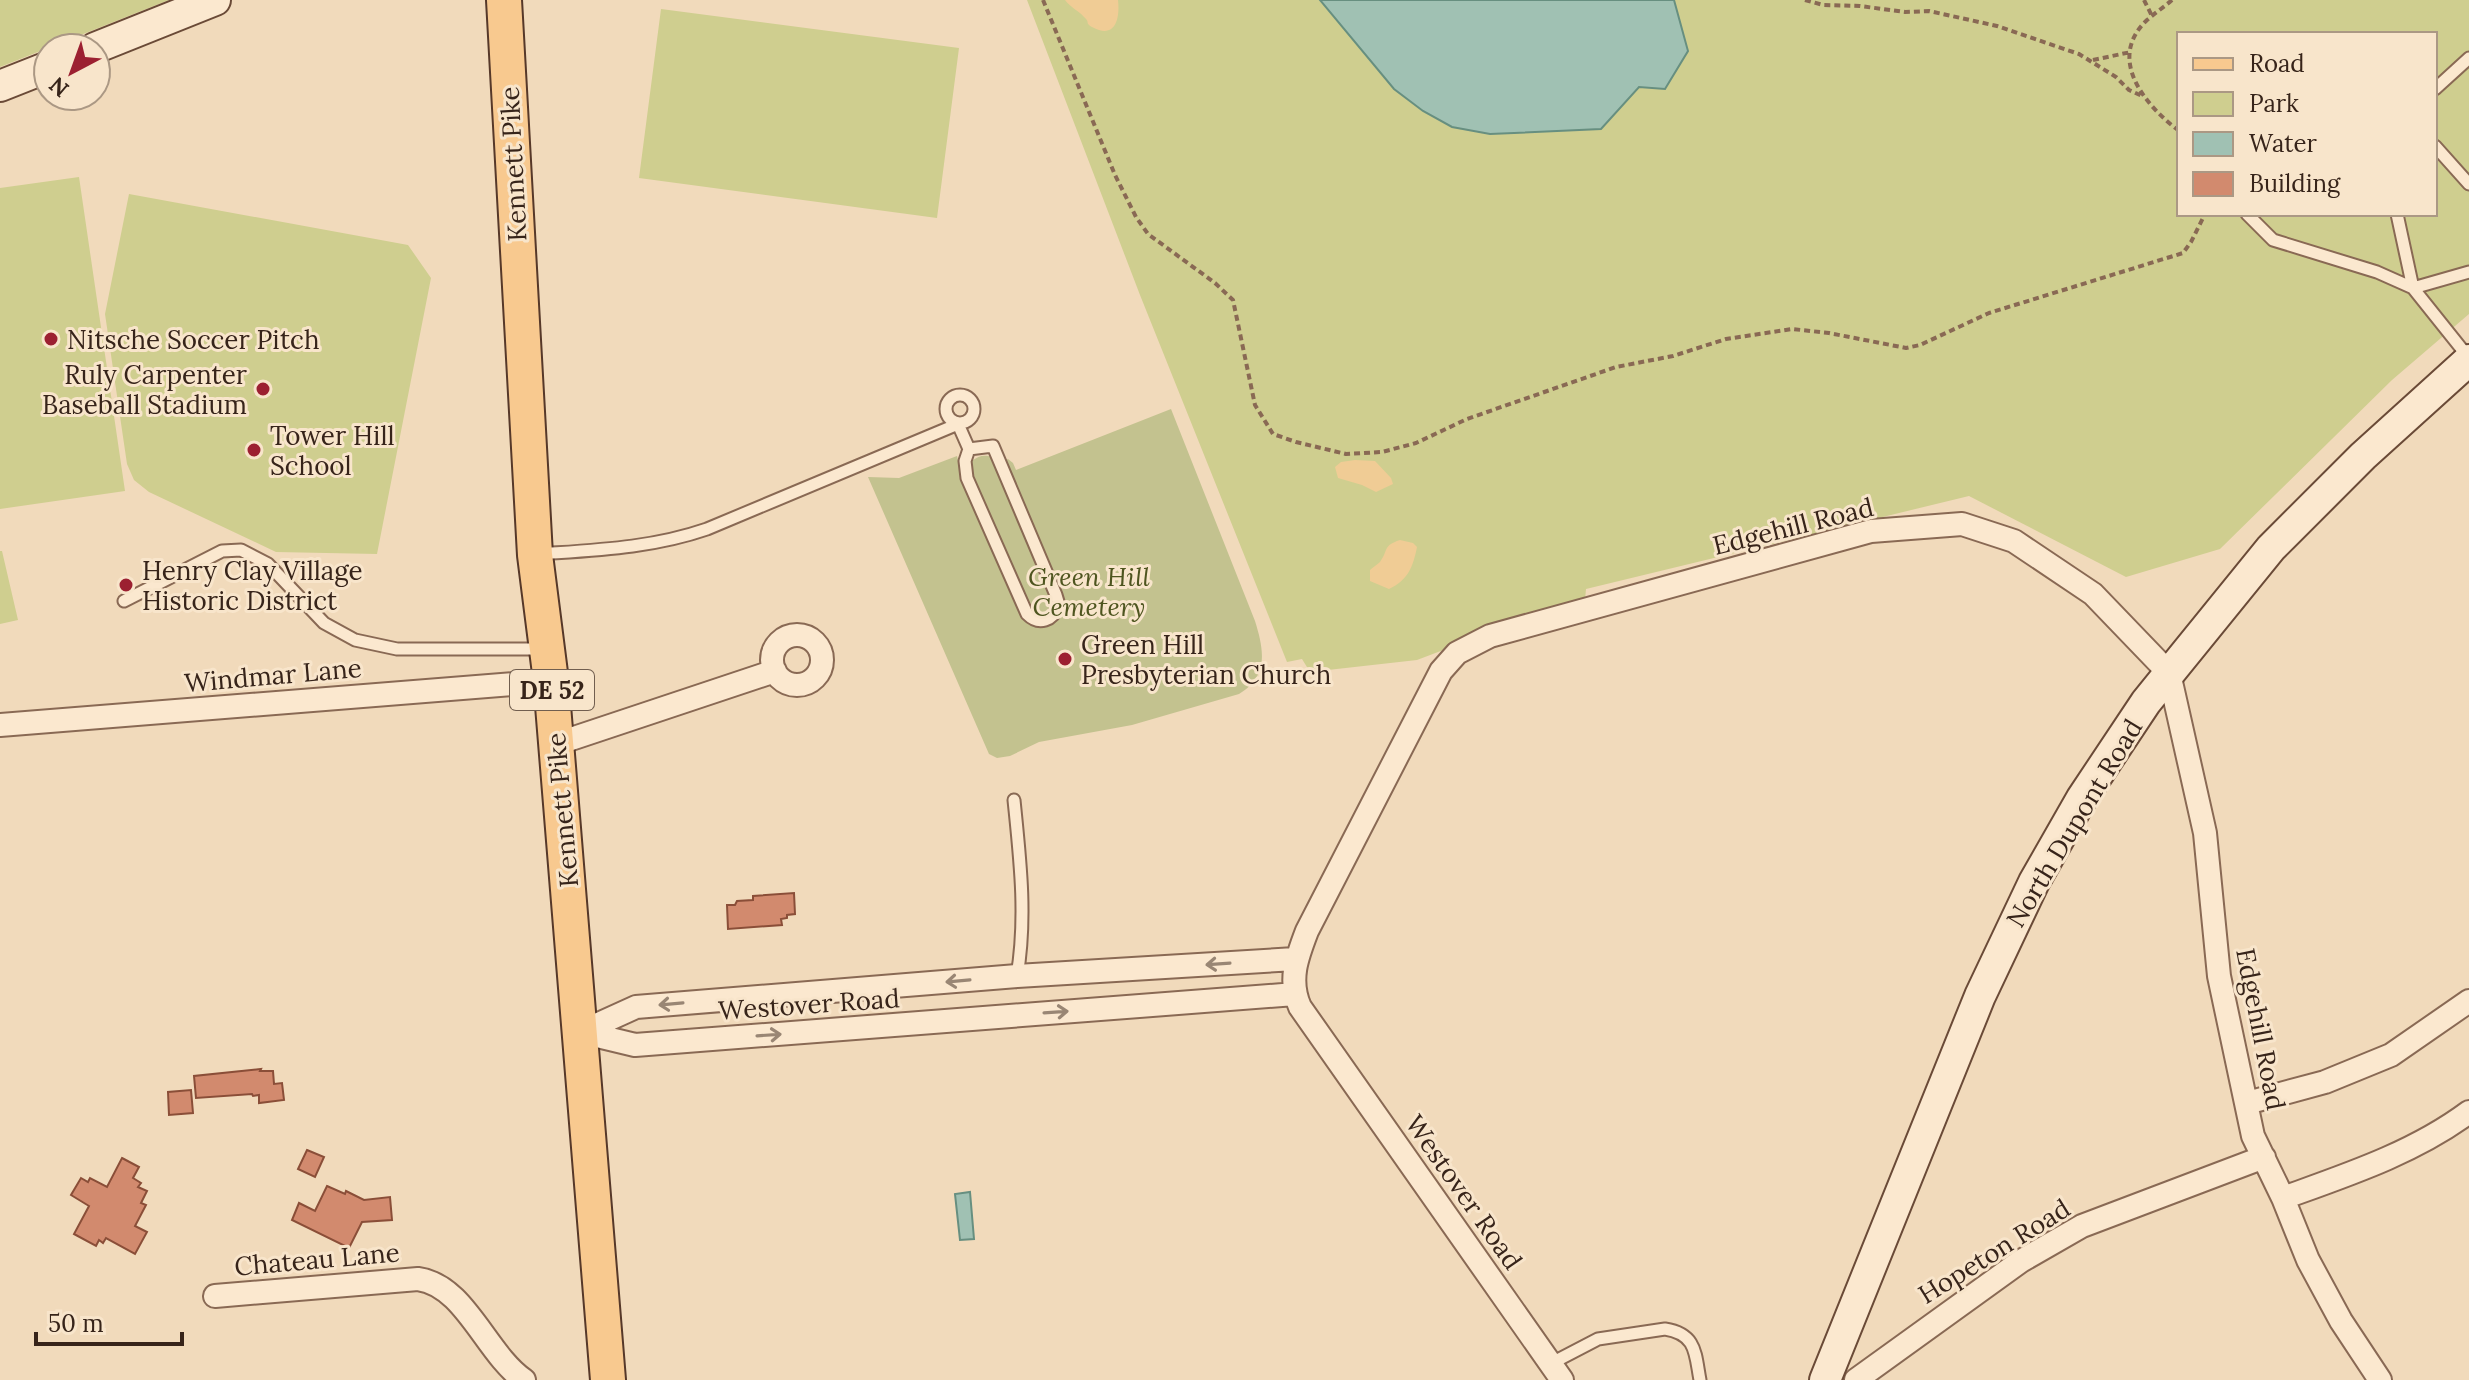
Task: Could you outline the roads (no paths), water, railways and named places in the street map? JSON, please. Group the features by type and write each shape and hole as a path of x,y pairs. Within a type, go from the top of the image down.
{"main road":[{"path":"112,41 215,0"},
{"name":"Kennett Pike","path":"504,0 535,555 556,744 608,1380"},
{"path":"0,86 32,73"},
{"name":"North Dupont Road","path":"1825,1380 1974,1010 2034,882 2082,798 2146,702 2271,548 2363,456 2469,360"}],"street":[{"name":"Edgehill Road","path":"1295,994 1295,959 1307,931 1441,671 1457,653 1490,636 1871,531 1962,524 2014,541 2093,594 2169,673 2205,833 2219,976 2253,1136 2308,1260 2341,1321 2380,1380"},
{"name":"Windmar Lane","path":"0,725 549,665"},
{"path":"556,744 775,671"},
{"name":"Westover Road","path":"581,1032 636,1007 1017,976 1295,959"},
{"name":"Westover Road","path":"581,1032 635,1045 1295,994 1300,1007 1556,1372"},
{"path":"2247,1103 2325,1082 2391,1055 2469,1001"},
{"path":"2283,1198 2379,1163 2448,1128 2469,1112"},
{"name":"Hopeton Road","path":"1856,1380 2021,1261 2082,1226 2264,1157"},
{"name":"Chateau Lane","path":"215,1296 429,1280 450,1294 504,1361 524,1380"}],"lane":[{"path":"2437,87 2469,58"},
{"path":"2437,148 2469,184"},
{"path":"2249,216 2273,240 2377,272 2413,288 2469,272"},
{"path":"2397,216 2413,288 2469,360"},
{"path":"535,555 646,545 678,539 958,424 969,449 965,461 967,478 1027,614 1041,622 1051,619 1059,605 1056,595 993,446 969,449"},
{"path":"124,601 222,551 241,550 268,564 324,623 355,640 397,649 549,665"},
{"path":"1014,800 1023,889 1022,949 1017,976"},
{"path":"1556,1372 1598,1339 1665,1329 1686,1336 1694,1347 1700,1380"}],"water":[{"path":"1320,0 1674,0 1688,51 1665,89 1639,87 1601,129 1490,134 1452,127 1423,111 1394,89"},
{"path":"970,1192 974,1239 960,1240 955,1194"}],"place":[{"name":"Nitsche Soccer Pitch","path":"51,339"},
{"name":"Ruly Carpenter Baseball Stadium","path":"263,389"},
{"name":"Tower Hill School","path":"254,450"},
{"name":"Henry Clay Village Historic District","path":"126,585"},
{"name":"Green Hill Presbyterian Church","path":"1065,659"}],"park label":[{"name":"Green Hill Cemetery","path":"1089,591"}]}
